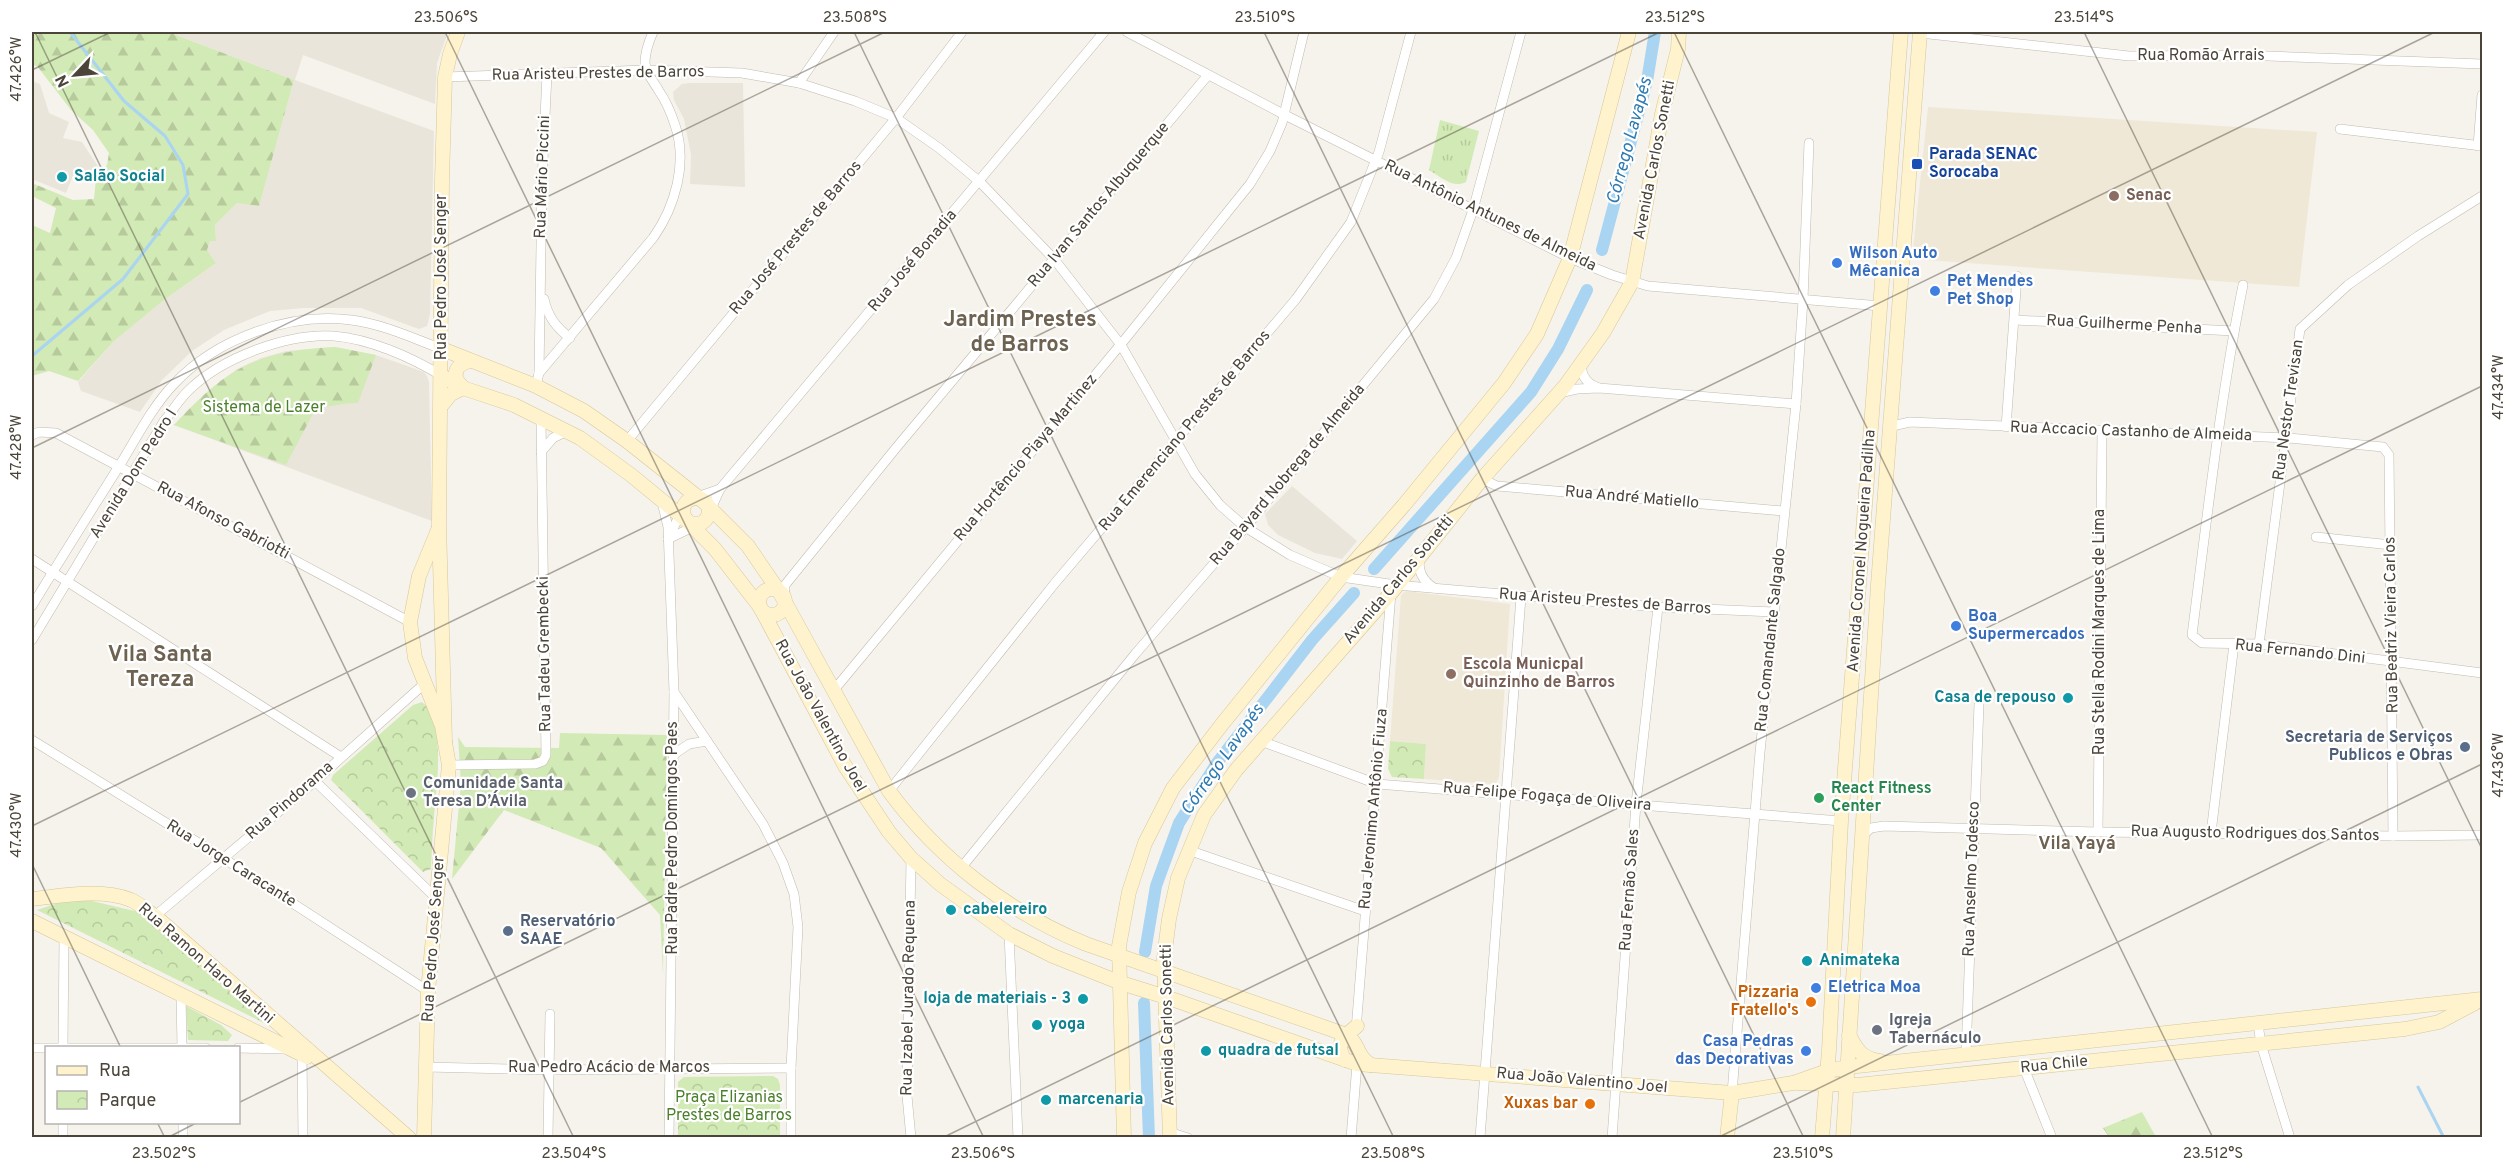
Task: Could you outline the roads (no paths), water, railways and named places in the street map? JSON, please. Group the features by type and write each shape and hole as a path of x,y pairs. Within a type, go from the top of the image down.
{"street":[{"name":"Rua Pedro José Senger","path":"445,741 440,668 441,195 445,77 458,32"},
{"path":"538,379 653,238 672,204 678,167 676,127 647,70 646,50 653,32"},
{"path":"799,83 834,32"},
{"name":"Rua José Prestes de Barros","path":"627,441 896,118 962,32"},
{"name":"Rua José Bonadia","path":"695,511 720,489 1104,32"},
{"name":"Rua Antônio Antunes de Almeida","path":"1127,32 1473,210 1575,260 1612,275 1648,286 1881,306"},
{"name":"Rua Hortêncio Piaya Martinez","path":"834,690 1121,345 1250,184 1270,151 1285,115 1304,32"},
{"name":"Rua Emerenciano Prestes de Barros","path":"888,791 1055,584 1296,299 1351,222 1377,160 1411,32"},
{"name":"Rua Bayard Nobrega de Almeida","path":"961,868 1136,653 1245,527 1434,299 1456,258 1473,210 1521,32"},
{"path":"1124,1137 1119,955 1129,892 1145,843 1173,788 1223,723 1504,383 1538,334 1575,260 1629,32"},
{"name":"Avenida Carlos Sonetti","path":"1169,1135 1165,971 1169,919 1178,878 1204,814 1236,770 1394,589 1482,479 1558,394 1603,333 1632,282 1662,114 1678,49 1679,32"},
{"name":"Avenida Coronel Nogueira Padilha","path":"1821,1137 1827,1071 1841,821 1901,32"},
{"name":"Avenida Coronel Nogueira Padilha","path":"1843,1137 1861,837 1920,32"},
{"name":"Rua Romão Arrais","path":"1920,32 2129,56 2241,55 2482,64"},
{"name":"Rua Aristeu Prestes de Barros","path":"445,77 647,70 742,73 799,83 855,100 896,118 939,148 980,182 1054,259 1121,345 1195,474 1220,505 1245,527 1290,555 1341,578 1394,589 1436,589 1658,607 1774,612"},
{"name":"Rua Mário Piccini","path":"538,379 542,182 547,74"},
{"name":"Rua Ivan Santos Albuquerque","path":"780,593 1208,75"},
{"path":"2340,129 2480,146 2482,95"},
{"name":"Rua Comandante Salgado","path":"1727,1137 1754,815 1783,511 1796,404 1803,300 1809,143"},
{"name":"Rua Nestor Trevisan","path":"2259,644 2284,438 2300,330 2348,285 2418,236 2482,196"},
{"path":"2006,427 2017,276"},
{"name":"Rua Mário Piccini","path":"541,279 550,317 570,338"},
{"path":"2218,436 2243,285"},
{"name":"Avenida Dom Pedro I","path":"32,606 150,416 174,384 213,351 252,334 308,320 349,320 373,324 442,349"},
{"name":"Rua Guilherme Penha","path":"2014,320 2234,331"},
{"name":"Avenida Dom Pedro I","path":"32,640 164,421 187,392 222,366 259,347 333,336 370,344 441,375"},
{"name":"Rua João Valentino Joel","path":"442,349 470,361 538,379 627,441 695,511 748,546 780,593 888,791 926,837 961,868 1029,918 1076,940 1351,1030"},
{"path":"441,406 445,399 463,388 456,379 456,370 458,366 470,361"},
{"path":"1581,365 1585,378 1591,385 1599,388"},
{"name":"Rua João Valentino Joel","path":"441,375 463,388 514,405 580,438 660,498 695,511 715,549 761,609 845,766 889,832 911,858 940,884 1009,934 1045,953 1120,984 1166,997 1356,1063 1732,1094 1793,1083 1827,1071"},
{"path":"1558,394 1577,389 1599,388 1796,404"},
{"path":"1872,420 1878,411 1890,421"},
{"name":"Rua Tadeu Grembecki","path":"449,765 535,764 543,761 546,755 541,419"},
{"name":"Rua Accacio Castanho de Almeida","path":"1890,421 2102,432 2284,438 2383,447 2387,450"},
{"name":"Rua Afonso Gabriotti","path":"32,435 39,432 56,433 134,472 410,622"},
{"path":"541,452 553,438 565,432"},
{"name":"Rua Stella Rodini Marques de Lima","path":"2098,832 2102,432"},
{"name":"Rua Fernando Dini","path":"2218,436 2192,635 2202,643 2259,644 2482,672"},
{"name":"Rua Beatriz Vieira Carlos","path":"2387,450 2391,545 2393,836"},
{"name":"Rua André Matiello","path":"1482,479 1497,486 1783,511"},
{"name":"Rua José Bonadia","path":"695,511 720,489"},
{"name":"Rua Padre Pedro Domingos Paes","path":"660,498 668,521 674,692 669,1137"},
{"path":"668,539 695,511"},
{"name":"Rua Padre Pedro Domingos Paes","path":"668,539 695,511"},
{"name":"Rua Pedro José Senger","path":"424,1137 428,991 449,765 438,713 424,684 412,647 410,622 419,576 440,525"},
{"path":"2316,537 2391,545"},
{"path":"1421,555 1418,568 1428,584 1436,589"},
{"path":"32,558 341,757"},
{"path":"419,576 434,574 441,584"},
{"name":"Rua Jeronimo Antônio Fiuza","path":"1351,1137 1356,1063 1339,1046 1351,1030 1365,911 1394,589"},
{"path":"761,609 759,600 780,593"},
{"name":"Rua João Valentino Joel","path":"761,609 776,615 780,593"},
{"path":"1480,1137 1521,597"},
{"name":"Rua Fernão Sales","path":"1612,1137 1636,804 1658,607"},
{"path":"2211,833 2234,644"},
{"path":"418,668 426,671 440,668"},
{"path":"424,684 440,668"},
{"name":"Rua Pindorama","path":"155,916 424,684"},
{"path":"674,692 763,824 783,863 794,894 798,927 791,1068 791,1137"},
{"name":"Rua Anselmo Todesco","path":"1966,1054 1978,704"},
{"name":"Rua Jorge Caracante","path":"32,740 223,858 428,991"},
{"path":"674,755 689,744 707,741"},
{"name":"Rua Felipe Fogaça de Oliveira","path":"1261,741 1377,784 1841,821"},
{"path":"315,780 436,898"},
{"path":"1863,809 1870,821 1884,826"},
{"name":"Rua Augusto Rodrigues dos Santos","path":"1861,837 1870,828 1884,826 2098,832 2482,835"},
{"path":"1188,850 1365,911"},
{"name":"Rua Izabel Jurado Requena","path":"911,858 907,1096 911,1137"},
{"name":"Rua Ramon Haro Martini","path":"34,902 81,894 122,897 133,901 155,916 409,1137"},
{"name":"Rua Ramon Haro Martini","path":"32,921 181,993 330,1070"},
{"path":"1009,934 1018,1137"},
{"path":"63,1046 64,938"},
{"path":"181,993 182,1046"},
{"name":"Rua Chile","path":"1848,1067 2434,1003 2482,1000"},
{"name":"Rua Chile","path":"1847,1086 2405,1029 2439,1022 2482,1000"},
{"path":"2434,1003 2443,1008 2444,1014 2439,1022"},
{"path":"548,1137 550,1014"},
{"path":"2258,1024 2261,1044 2290,1137"},
{"path":"1351,1030 1361,1058 1356,1063"},
{"path":"1848,1033 1857,1050 1867,1059 1893,1063"},
{"path":"240,1048 296,1052 303,1137"},
{"name":"Rua Pedro Acácio de Marcos","path":"426,1067 549,1070 791,1068"},
{"path":"1827,1071 1848,1067"},
{"path":"2024,1068 2052,1137"},
{"name":"Rua João Valentino Joel","path":"1793,1083 1826,1086"},
{"path":"1826,1086 1847,1086"},
{"path":"1169,1135 1188,1137"}],"waterway":[{"path":"32,356 123,279 188,194 183,165 165,136 124,101 70,32"},
{"name":"Córrego Lavapés","path":"1602,250 1647,81 1655,32"},
{"name":"Córrego Lavapés","path":"1374,569 1531,392 1558,349 1587,290"},
{"name":"Córrego Lavapés","path":"1145,952 1156,886 1179,823 1217,763 1312,640 1354,593"},
{"path":"1144,1003 1149,1138"},
{"path":"2418,1087 2444,1138"}],"place":[{"name":"Parada SENAC Sorocaba","path":"1917,164"},
{"name":"Salão Social","path":"62,177"},
{"name":"Senac","path":"2114,196"},
{"name":"Wilson Auto Mêcanica","path":"1837,263"},
{"name":"Pet Mendes Pet Shop","path":"1935,291"},
{"name":"Boa Supermercados","path":"1956,626"},
{"name":"Escola Municpal Quinzinho de Barros","path":"1451,674"},
{"name":"Casa de repouso","path":"2068,698"},
{"name":"Secretaria de Serviços Publicos e Obras","path":"2465,747"},
{"name":"Comunidade Santa Teresa D’Ávila","path":"411,793"},
{"name":"React Fitness Center","path":"1819,798"},
{"name":"cabelereiro","path":"951,910"},
{"name":"Reservatório SAAE","path":"508,931"},
{"name":"Animateka","path":"1807,961"},
{"name":"Eletrica Moa","path":"1816,988"},
{"name":"loja de materiais - 3","path":"1083,999"},
{"name":"Pizzaria Fratello's","path":"1811,1002"},
{"name":"yoga","path":"1037,1025"},
{"name":"Igreja Tabernáculo","path":"1877,1030"},
{"name":"quadra de futsal","path":"1206,1051"},
{"name":"Casa Pedras das Decorativas","path":"1806,1051"},
{"name":"marcenaria","path":"1046,1100"},
{"name":"Xuxas bar","path":"1590,1104"}],"district":[{"name":"Jardim Prestes de Barros","path":"1020,332"},
{"name":"Vila Santa Tereza","path":"160,668"},
{"name":"Vila Yayá","path":"2077,844"}],"park label":[{"name":"Sistema de Lazer","path":"264,408"},
{"name":"Praça Elizanias Prestes de Barros","path":"729,1107"}]}
